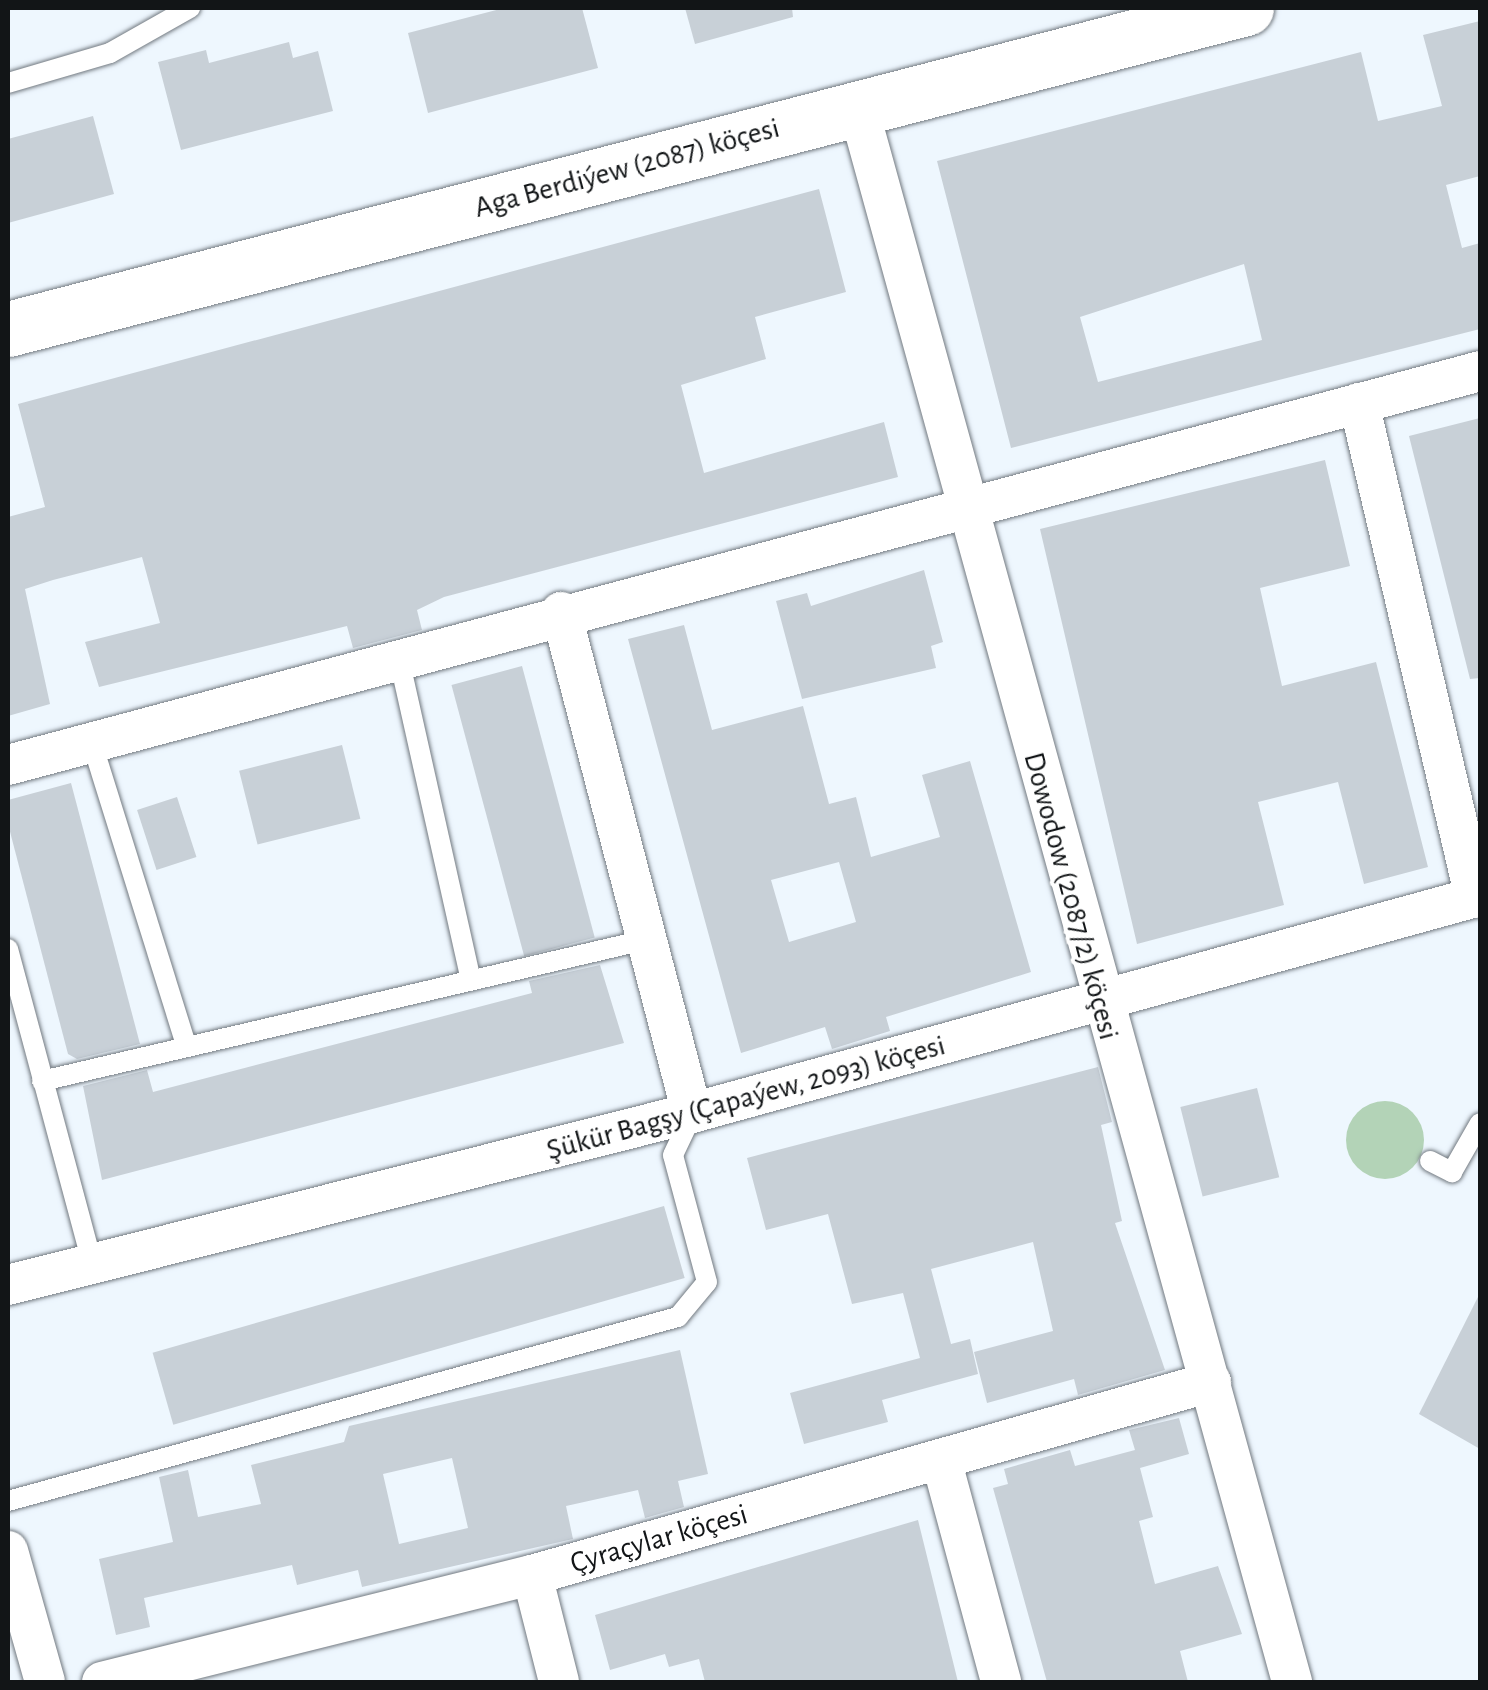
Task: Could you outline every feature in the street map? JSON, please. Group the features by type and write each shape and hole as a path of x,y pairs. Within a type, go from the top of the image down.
{"street":[{"name":"Aga Berdiýew (2087) köçesi","path":"8,329 1246,8"},
{"name":"Dowodow (2087/2) köçesi","path":"858,107 1100,1005 1211,1382 1292,1682"},
{"path":"8,765 400,662 562,612 1480,371"},
{"path":"1359,403 1478,897"},
{"path":"562,612 692,1114"},
{"name":"Şükür Bagşy (Çapaýew, 2093) köçesi","path":"8,1286 692,1114 1100,1005 1478,897"},
{"name":"Çyraçylar köçesi","path":"102,1682 532,1575 1211,1382"},
{"path":"941,1459 1001,1682"},
{"path":"8,1552 44,1682"},
{"path":"532,1575 559,1682"}],"lane":[{"path":"8,83 110,54 190,8"},
{"path":"400,662 472,980"},
{"path":"92,743 186,1044"},
{"path":"42,1081 186,1044 649,939"},
{"path":"8,949 92,1263"},
{"path":"8,1501 678,1317 707,1282 673,1155 692,1114"},
{"path":"1430,1161 1452,1172 1480,1123"}],"green space":[{"path":"1385,1101 1400,1104 1412,1113 1421,1125 1421,1155 1412,1167 1400,1176 1385,1179 1370,1176 1358,1167 1349,1155 1346,1140 1349,1125 1358,1113 1370,1104"}],"building":[{"path":"504,8 582,8 598,68 428,113 408,33"},
{"path":"685,8 792,8 793,17 695,44"},
{"path":"1480,21 1480,176 1446,185 1462,248 1480,243 1480,329 1011,448 937,161 1361,52 1378,121 1442,106 1423,35","holes":["1244,264 1262,340 1098,382 1080,317"]},
{"path":"289,42 293,58 318,51 333,111 181,150 158,62 206,50 209,63"},
{"path":"93,116 114,194 8,223 8,139"},
{"path":"819,189 846,292 755,317 766,359 681,385 704,473 884,422 898,477 444,597 417,610 422,630 353,648 347,626 99,687 85,642 160,623 142,557 53,580 25,589 50,704 8,716 8,517 45,507 18,404"},
{"path":"1480,418 1480,678 1470,679 1409,436"},
{"path":"1325,460 1350,566 1260,588 1282,686 1376,662 1428,867 1364,884 1338,782 1258,802 1284,905 1137,944 1040,529"},
{"path":"924,570 943,642 931,646 936,668 802,699 776,601 807,593 811,606"},
{"path":"684,625 712,730 803,706 829,804 856,797 871,857 940,837 922,775 970,761 1031,972 886,1017 890,1031 832,1049 825,1027 741,1053 628,639","holes":["839,862 856,922 789,942 771,880"]},
{"path":"522,666 595,937 524,956 451,685"},
{"path":"342,745 360,819 258,844 239,771"},
{"path":"71,783 140,1044 77,1059 68,1054 8,824 8,800"},
{"path":"177,797 196,857 157,870 137,810"},
{"path":"600,965 624,1043 102,1180 83,1086 147,1070 153,1092 532,993 529,981"},
{"path":"1098,1067 1112,1122 1101,1125 1122,1221 1115,1223 1165,1370 1078,1395 1074,1379 987,1403 974,1352 1053,1331 1033,1242 931,1269 951,1344 970,1339 978,1374 882,1400 888,1422 804,1444 790,1393 920,1358 903,1293 852,1304 828,1214 766,1230 747,1158"},
{"path":"1257,1088 1279,1177 1203,1196 1180,1107"},
{"path":"664,1206 685,1278 173,1425 153,1353"},
{"path":"1480,1293 1480,1449 1419,1414"},
{"path":"680,1350 708,1474 678,1481 684,1507 645,1518 638,1490 566,1506 573,1539 362,1587 358,1570 297,1585 292,1565 144,1598 150,1627 116,1635 99,1559 173,1542 159,1477 188,1470 198,1517 261,1504 251,1465 344,1442 349,1426","holes":["452,1458 468,1528 399,1544 383,1474"]},
{"path":"1179,1418 1189,1454 1140,1468 1153,1517 1139,1521 1155,1584 1218,1566 1242,1634 1180,1651 1188,1682 1047,1682 993,1488 1008,1484 1004,1469 1070,1450 1075,1466 1135,1450 1129,1430"},
{"path":"918,1520 958,1682 705,1682 699,1659 669,1667 665,1654 610,1670 595,1615"}]}
